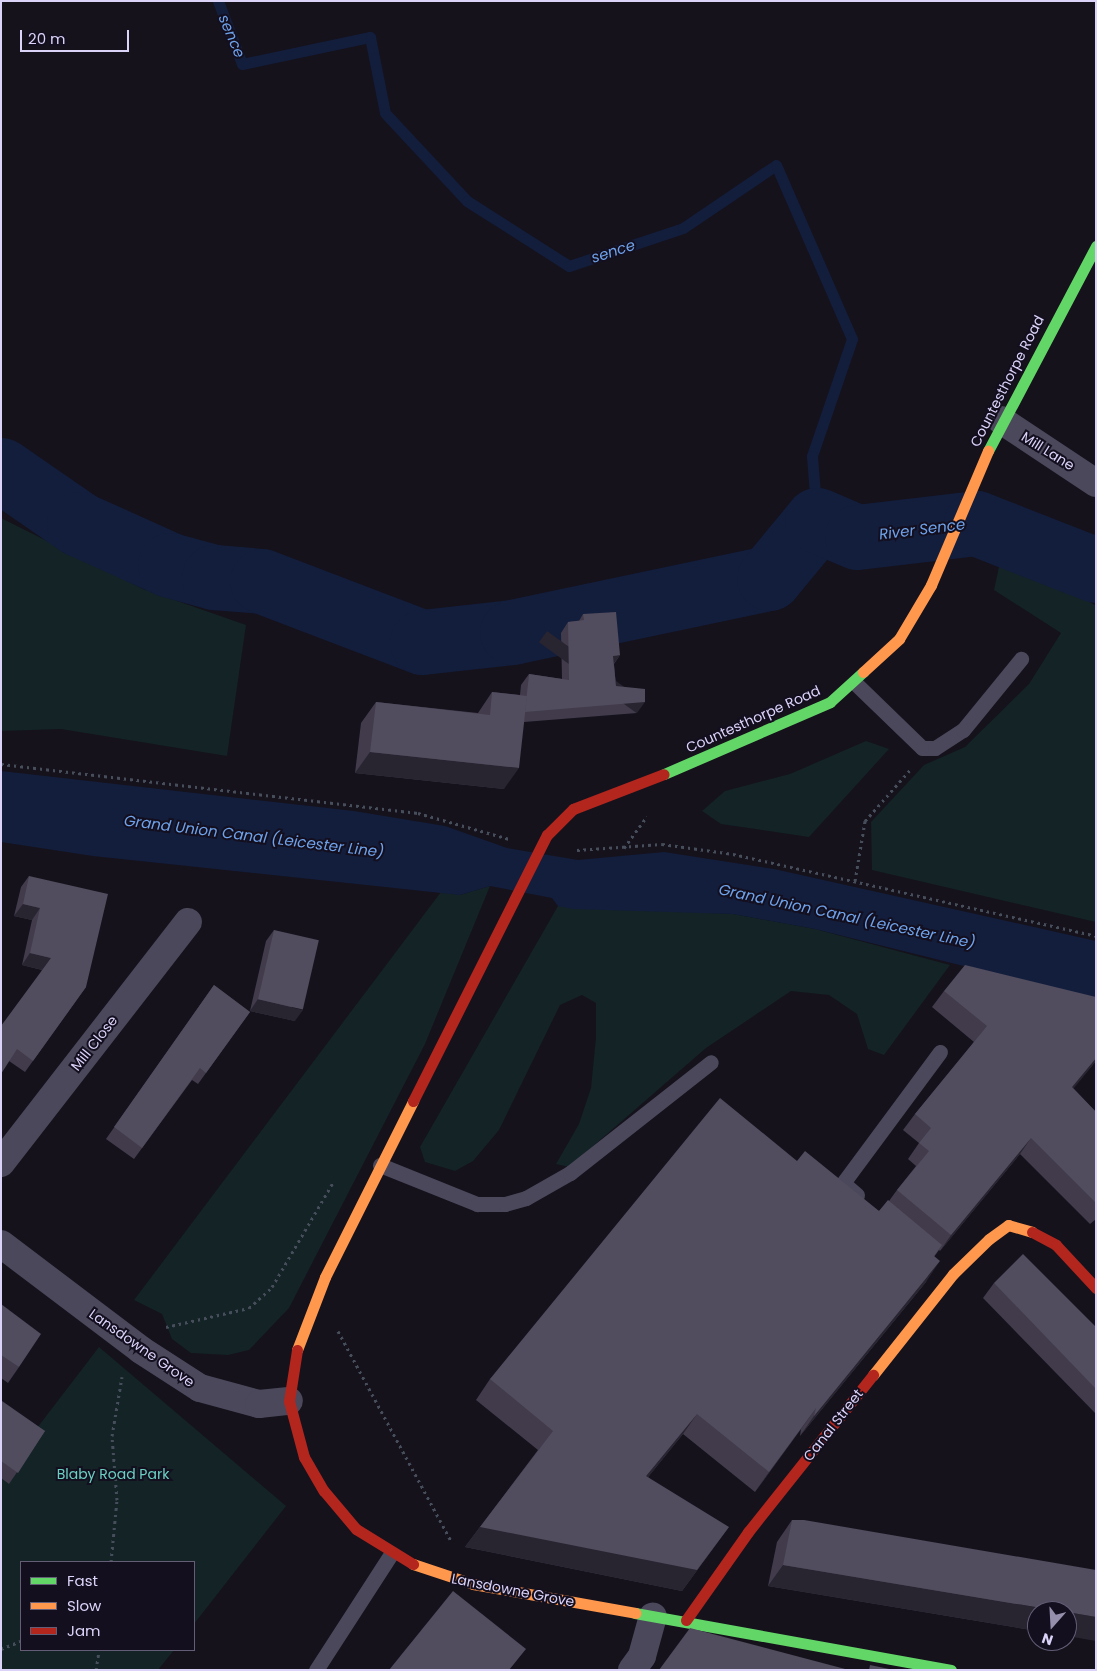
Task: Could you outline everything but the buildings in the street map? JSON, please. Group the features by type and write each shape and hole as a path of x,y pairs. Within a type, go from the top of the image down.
{"street":[{"name":"Countesthorpe Road","path":"289,1401 299,1341 380,1165 547,835 573,809 705,759 830,702 855,683 899,640 931,585 1001,420 1096,246"},
{"name":"Mill Lane","path":"1001,420 1096,483"},
{"name":"Mill Close","path":"1,1164 188,922"},
{"name":"Canal Street","path":"686,1620 748,1532 953,1274 989,1239 1008,1225 1027,1230 1056,1245 1096,1288"},
{"name":"Lansdowne Grove","path":"1,1244 141,1350 200,1388 259,1404 289,1401 304,1457 324,1491 356,1529 391,1554 474,1584 653,1616 686,1620 951,1670"},
{"path":"632,1670 642,1656 653,1616"}],"lane":[{"path":"855,683 922,748 935,748 963,730 1021,659"},
{"path":"871,1208 843,1183 940,1052"},
{"path":"380,1165 478,1204 505,1204 526,1198 570,1173 711,1062"},
{"path":"937,1262 953,1274"},
{"path":"316,1670 391,1554"}],"path":[{"path":"855,881 865,821 916,765 922,748"},
{"path":"335,1324 474,1584"},
{"path":"111,1561 117,1500 114,1406 122,1377 141,1350"},
{"path":"1,1649 20,1641"},
{"path":"96,1670 99,1651"}],"green space":[{"path":"1,518 143,589 246,625 227,756 61,729 1,731"},
{"path":"1023,558 1096,606 1096,922 872,870 871,822 924,765 965,747 1029,684 1061,633 994,590 1000,562"},
{"path":"866,741 889,749 809,837 721,824 702,811 725,791 790,774"},
{"path":"490,886 425,1044 289,1308 249,1350 228,1355 191,1353 172,1339 162,1314 134,1300 441,892 460,895"},
{"path":"558,906 733,914 815,929 950,965 884,1055 868,1049 857,1014 829,995 791,991 706,1048 569,1167 556,1164 579,1124 591,1088 596,1037 596,1003 582,995 560,1005 499,1130 473,1161 455,1171 425,1162 420,1147"},
{"name":"Blaby Road Park","path":"99,1347 286,1506 195,1623 195,1561 20,1561 20,1651 173,1651 158,1670 1,1670 1,1475"}],"water":[{"name":"Grand Union Canal (Leicester Line)","path":"1,771 354,811 445,826 507,848 578,860 664,852 774,869 1096,941 1096,999 815,929 733,914 573,909 558,906 552,898 490,886 460,895 93,856 1,842"}],"waterway":[{"name":"sence","path":"218,1 242,64 370,37 385,113 467,201 569,266 683,228 776,165 852,339 812,456 817,520"},
{"name":"River Sence","path":"1,470 79,524 170,565 214,577 262,581 422,642 512,632 769,578 817,520 857,537 976,523 1096,570"}],"traffic: fast":[{"path":"988,451 1096,246"},
{"path":"664,774 830,702 863,672"},
{"path":"635,1613 951,1670"}],"traffic: slow":[{"path":"863,672 899,639 931,585 988,451"},
{"path":"297,1350 325,1277 413,1101"},
{"path":"873,1375 953,1274 989,1239 1008,1225 1032,1232"},
{"path":"413,1564 473,1584 635,1613"}],"traffic: jam":[{"path":"413,1101 547,835 573,809 664,774"},
{"path":"1032,1232 1056,1245 1096,1288"},
{"path":"297,1350 289,1401 304,1457 324,1491 356,1529 413,1564"},
{"path":"686,1620 748,1532 873,1375"}]}
